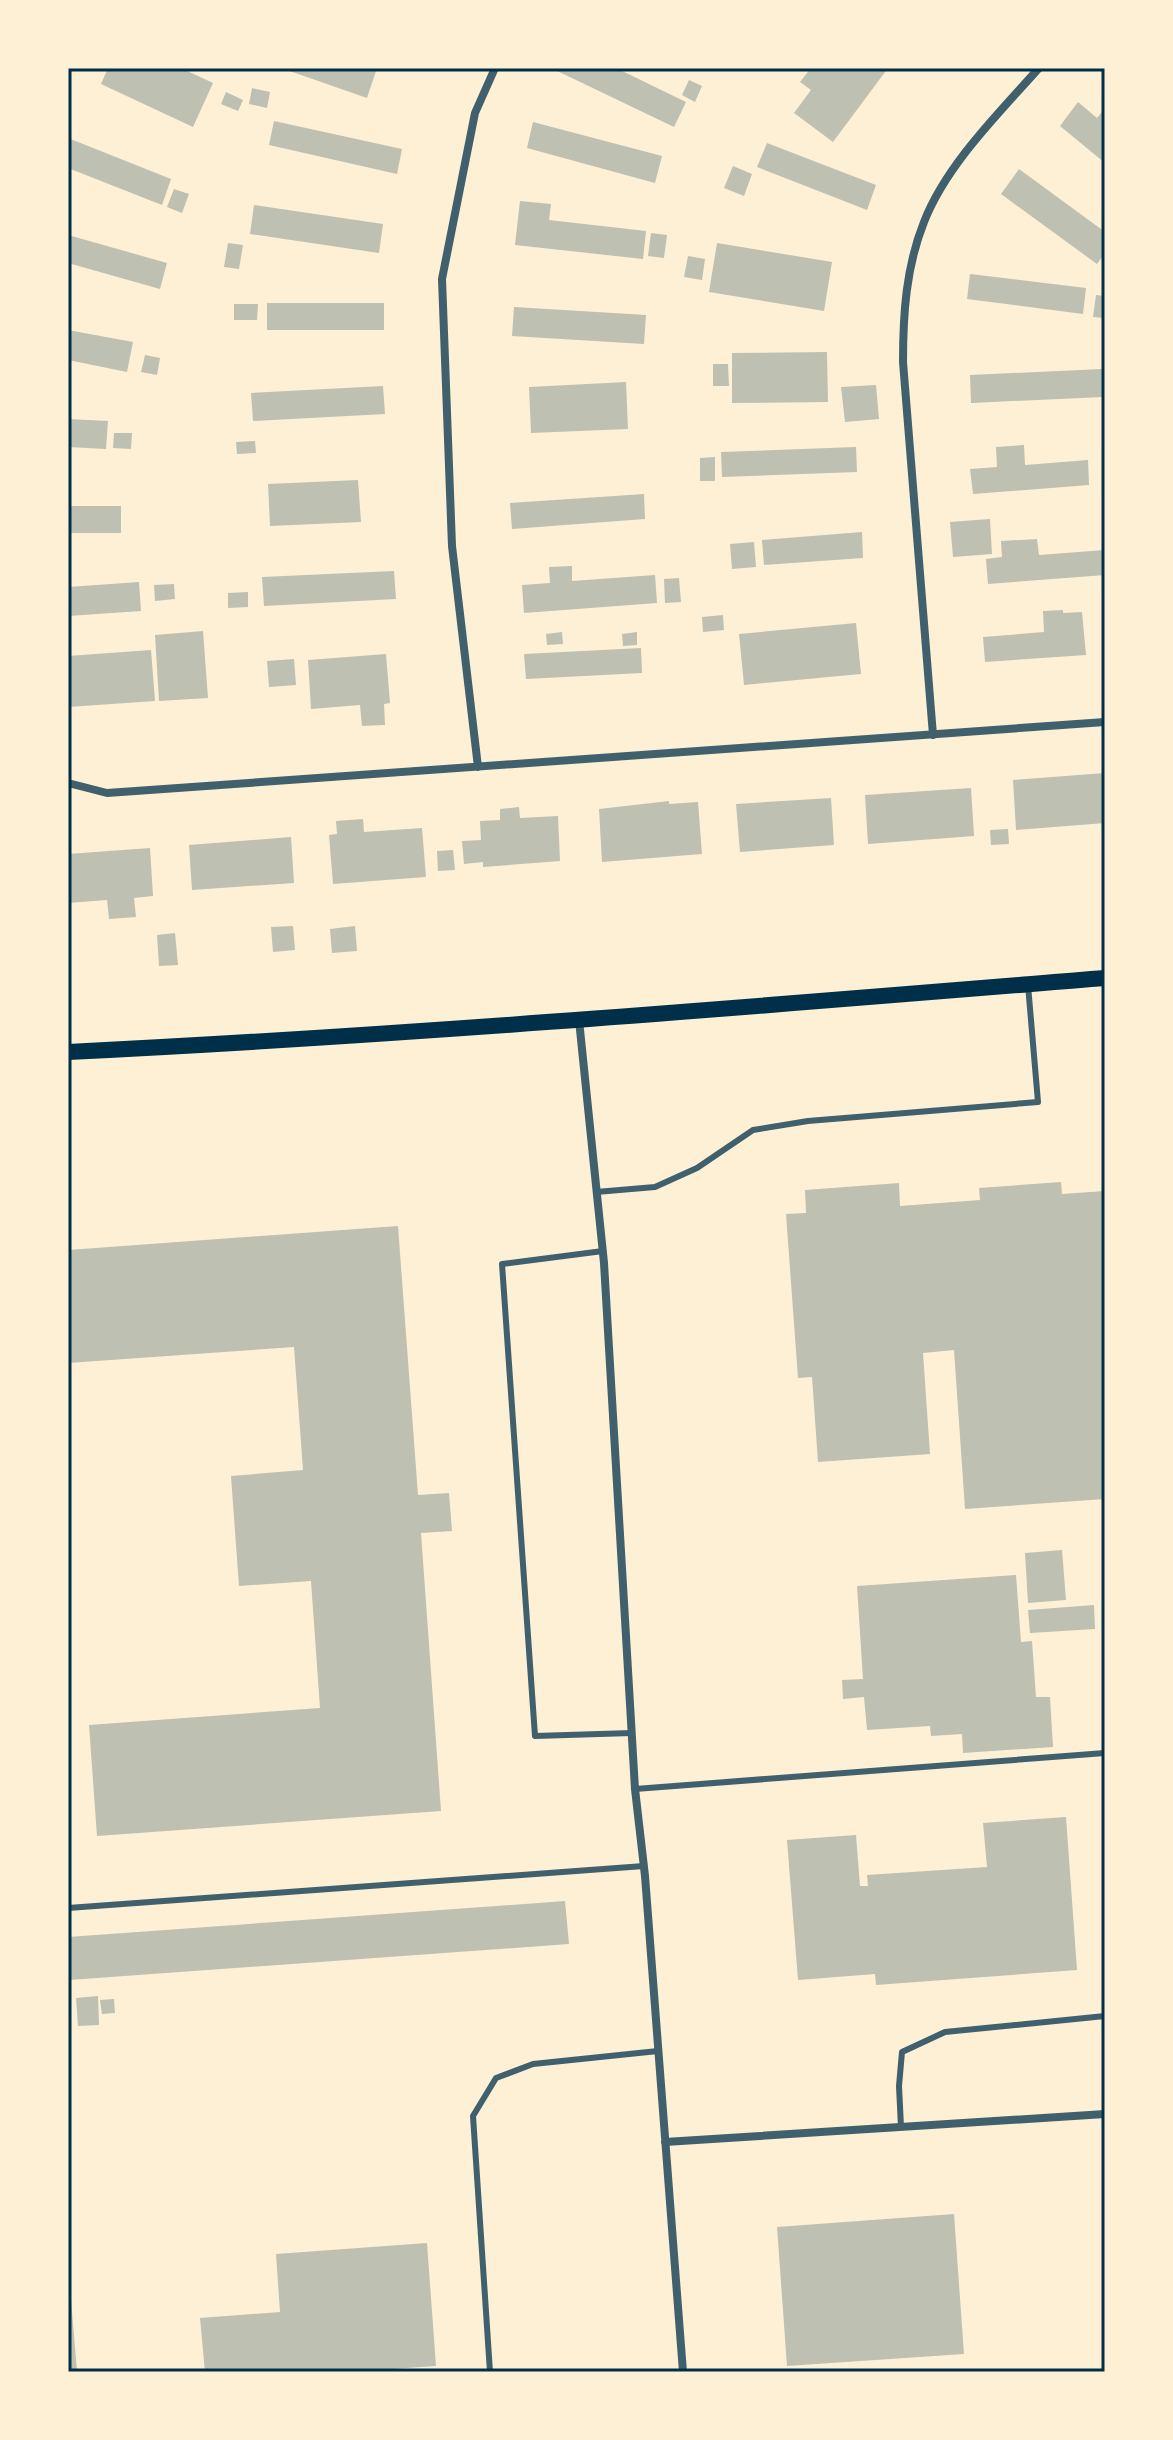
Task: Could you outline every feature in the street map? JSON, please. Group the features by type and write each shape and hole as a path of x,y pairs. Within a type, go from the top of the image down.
{"main road":[{"path":"68,1052 579,1020 1105,978"}],"street":[{"path":"478,767 452,546 442,279 475,113 495,68"},
{"path":"933,735 903,362 903,311 913,255 925,219 947,178 1039,68"},
{"path":"68,783 107,793 1105,722"},
{"path":"579,1020 603,1251 635,1789 644,1866 683,2372"},
{"path":"665,2142 1105,2114"}],"lane":[{"path":"596,1192 655,1187 697,1168 753,1130 808,1121 1038,1102 1028,984"},
{"path":"603,1251 502,1264 535,1736 632,1733"},
{"path":"635,1789 1105,1753"},
{"path":"68,1908 644,1866"},
{"path":"901,2127 899,2086 902,2052 945,2032 1105,2016"},
{"path":"490,2372 473,2116 496,2078 533,2064 658,2051"}],"building":[{"path":"108,68 181,68 213,83 193,127 101,84"},
{"path":"281,68 377,68 367,98"},
{"path":"551,68 616,68 686,102 674,127"},
{"path":"811,68 888,68 833,142 794,113 811,90 800,82"},
{"path":"689,80 702,86 695,102 682,95"},
{"path":"252,88 270,92 267,108 249,104"},
{"path":"226,92 243,100 238,111 221,104"},
{"path":"1078,102 1097,118 1105,108 1105,163 1060,126"},
{"path":"274,121 402,149 397,174 269,145"},
{"path":"533,122 662,156 655,183 527,148"},
{"path":"68,138 171,179 162,205 68,168"},
{"path":"767,143 876,185 867,210 757,167"},
{"path":"733,166 752,174 744,196 724,188"},
{"path":"1019,169 1105,232 1105,253 1097,264 1001,194"},
{"path":"174,189 189,194 182,213 167,207"},
{"path":"520,201 551,204 549,220 646,231 643,259 515,245"},
{"path":"254,205 383,224 379,253 250,234"},
{"path":"651,233 667,235 664,258 648,256"},
{"path":"68,235 167,263 160,289 68,263"},
{"path":"228,243 243,245 239,269 224,267"},
{"path":"717,243 832,262 824,311 709,292"},
{"path":"688,256 705,259 702,280 684,277"},
{"path":"970,274 1086,288 1083,314 967,299"},
{"path":"1096,295 1105,296 1105,318 1093,317"},
{"path":"267,303 384,303 384,330 267,330"},
{"path":"234,304 258,304 257,320 234,320"},
{"path":"514,307 646,315 644,344 512,336"},
{"path":"68,330 133,342 127,372 68,360"},
{"path":"827,352 828,402 732,403 732,353"},
{"path":"145,355 160,358 157,375 141,372"},
{"path":"713,364 728,364 729,386 713,386"},
{"path":"1102,369 1103,397 971,403 970,375"},
{"path":"626,382 628,429 531,433 529,387"},
{"path":"876,385 879,419 845,422 841,387"},
{"path":"383,386 385,414 253,421 251,393"},
{"path":"68,419 108,421 106,449 68,447"},
{"path":"114,433 132,433 131,449 113,448"},
{"path":"255,441 256,453 237,454 236,442"},
{"path":"1024,445 1025,465 1088,460 1089,485 973,494 970,469 997,467 996,447"},
{"path":"856,447 857,472 722,477 721,452"},
{"path":"715,457 715,481 700,481 700,458"},
{"path":"358,480 361,522 270,526 268,484"},
{"path":"644,494 645,519 512,529 510,503"},
{"path":"68,506 121,506 121,533 68,533"},
{"path":"990,519 992,554 953,557 950,522"},
{"path":"862,532 863,558 764,565 762,540"},
{"path":"1037,539 1039,555 1105,550 1105,575 988,584 986,559 1002,557 1001,541"},
{"path":"754,542 756,567 732,569 730,544"},
{"path":"572,566 572,581 655,575 657,603 524,613 522,585 550,583 549,567"},
{"path":"394,571 396,599 264,606 262,577"},
{"path":"679,578 681,602 665,603 664,579"},
{"path":"139,582 141,611 68,616 68,587"},
{"path":"174,584 175,599 155,601 154,585"},
{"path":"248,592 248,607 228,608 228,593"},
{"path":"1063,610 1063,613 1082,612 1086,655 985,662 983,637 1044,632 1043,611"},
{"path":"723,615 724,630 703,632 702,617"},
{"path":"856,623 861,674 744,685 739,634"},
{"path":"203,631 208,698 159,701 155,635"},
{"path":"562,632 563,644 547,645 546,634"},
{"path":"637,632 637,645 623,646 622,634"},
{"path":"641,648 642,673 526,679 524,654"},
{"path":"151,650 155,701 68,707 68,656"},
{"path":"386,654 390,703 384,704 385,725 362,726 360,705 311,709 308,660"},
{"path":"294,659 296,685 269,687 267,661"},
{"path":"1105,773 1105,823 1016,830 1013,780"},
{"path":"971,788 974,836 868,844 865,795"},
{"path":"831,798 834,845 740,852 736,804"},
{"path":"669,801 669,804 698,802 702,854 602,862 599,809"},
{"path":"519,807 520,818 558,816 560,861 483,867 483,862 464,864 462,841 481,840 480,821 500,820 500,809"},
{"path":"363,819 364,832 422,828 426,877 333,884 329,835 337,834 336,821"},
{"path":"1008,829 1009,844 991,845 990,830"},
{"path":"291,837 294,883 192,890 189,845"},
{"path":"150,848 153,896 134,898 136,917 109,919 107,900 68,903 68,854"},
{"path":"453,850 455,870 438,871 437,851"},
{"path":"293,926 295,950 273,952 271,927"},
{"path":"355,926 357,951 332,953 330,929"},
{"path":"175,933 178,965 159,966 157,935"},
{"path":"1061,1182 1062,1194 1105,1191 1105,1499 965,1509 954,1350 923,1353 930,1454 818,1462 812,1377 798,1378 786,1214 806,1213 805,1190 899,1183 900,1206 980,1200 979,1188"},
{"path":"398,1226 418,1495 449,1493 452,1531 421,1533 441,1811 97,1836 89,1725 320,1708 311,1581 239,1586 231,1476 303,1470 294,1347 68,1363 68,1250"},
{"path":"1062,1550 1066,1600 1028,1603 1025,1553"},
{"path":"1016,1575 1021,1642 1032,1641 1036,1697 1050,1697 1053,1747 963,1753 962,1734 931,1736 930,1726 867,1730 864,1697 843,1699 842,1680 863,1679 857,1586"},
{"path":"1094,1605 1095,1629 1030,1633 1028,1610"},
{"path":"1066,1817 1077,1970 876,1985 875,1974 798,1980 787,1840 856,1835 860,1886 868,1886 867,1875 987,1867 983,1823"},
{"path":"565,1901 569,1944 69,1980 68,1937"},
{"path":"98,1996 99,2025 78,2026 76,1998"},
{"path":"114,1999 115,2013 102,2014 100,2000"},
{"path":"954,2214 964,2354 787,2366 777,2227"},
{"path":"427,2243 436,2366 346,2372 205,2372 200,2318 280,2312 276,2254"},
{"path":"70,2287 77,2372 68,2372"}]}
